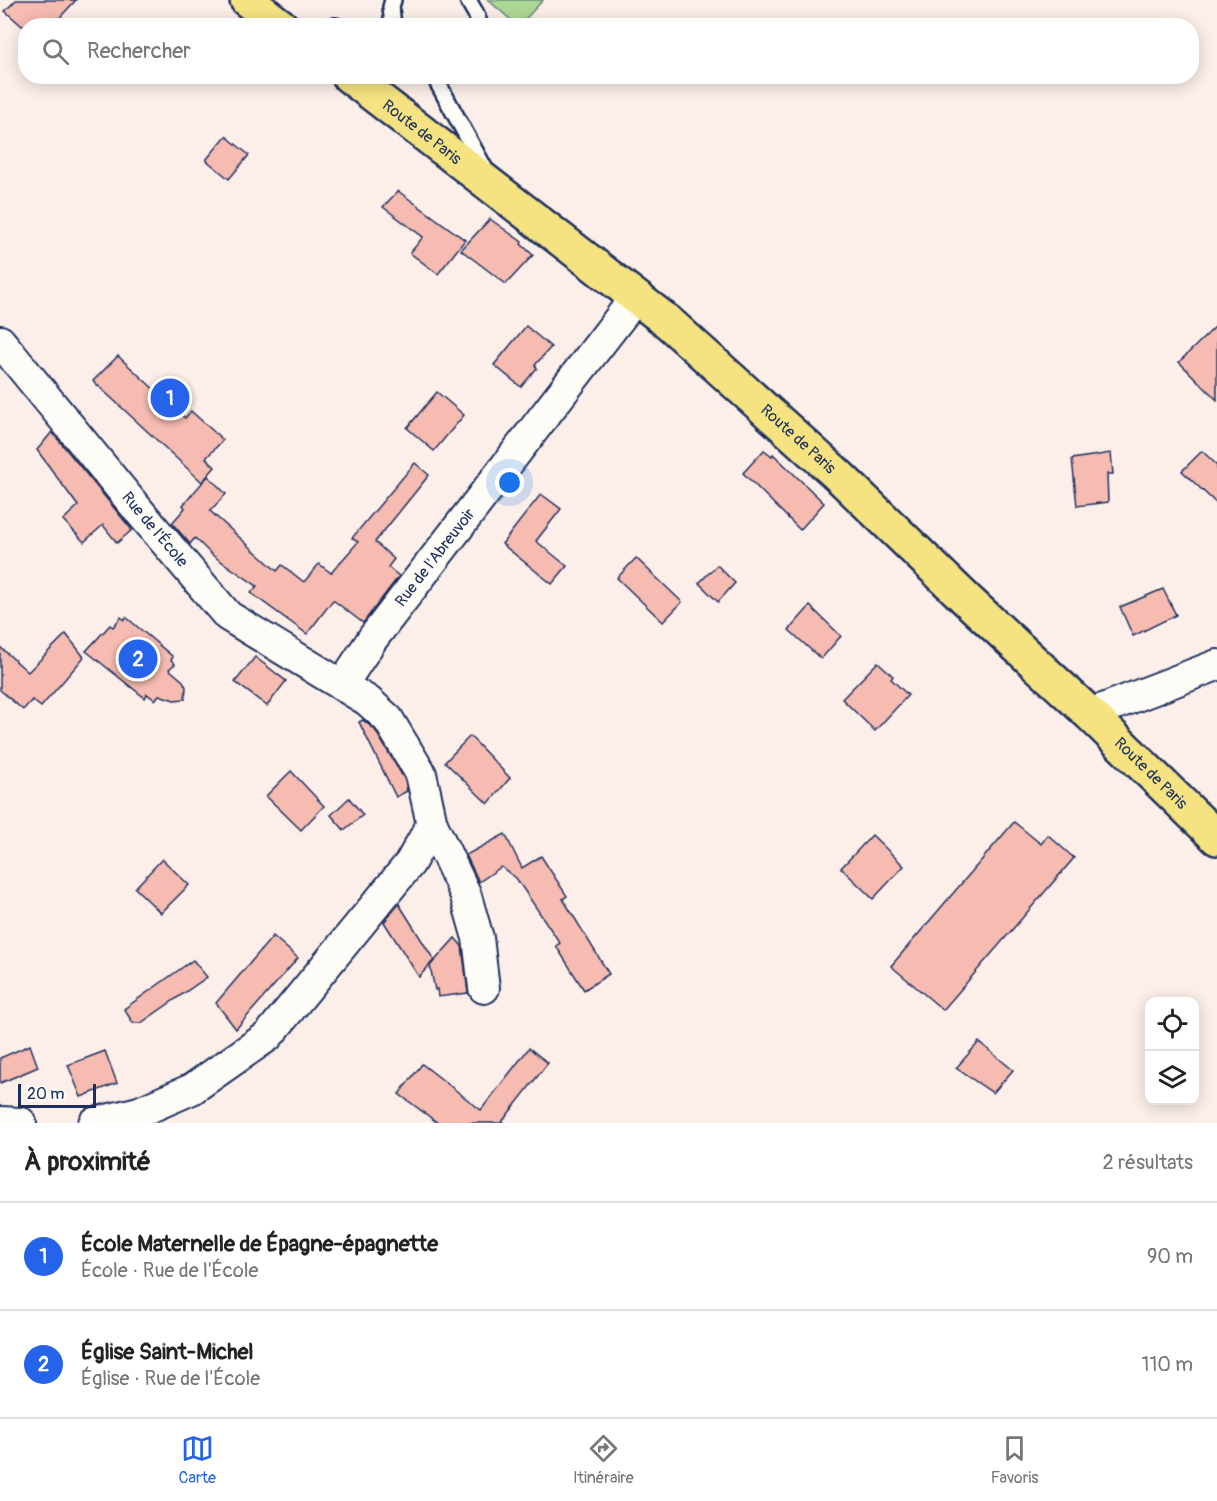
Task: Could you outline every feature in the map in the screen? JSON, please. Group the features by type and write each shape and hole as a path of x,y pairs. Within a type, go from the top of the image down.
{"main road":[{"path":"248,0 272,18"},
{"name":"Route de Paris","path":"359,84 668,322 839,476 1217,838"}],"street":[{"name":"Rue de l'Abreuvoir","path":"342,685 373,638 636,297"},
{"name":"Rue de l'École","path":"0,341 228,616 342,685"},
{"path":"1090,714 1217,665"},
{"path":"342,685 368,701 388,719 421,774 432,824 465,893 478,938 484,988"},
{"path":"94,1123 139,1112 192,1089 268,1036 410,863 432,824"},
{"path":"0,1122 21,1123"}],"lane":[{"path":"392,18 393,0"},
{"path":"468,0 478,18"},
{"path":"438,84 497,189"}],"green space":[{"path":"488,0 543,0 526,18 509,18"}],"building":[{"path":"16,0 76,0 59,18 18,18 18,22 5,11"},
{"path":"226,136 249,155 229,179 206,160"},
{"path":"398,191 465,240 438,274 410,253 423,237 383,207"},
{"path":"490,219 522,242 521,244 533,255 506,284 461,250"},
{"path":"1217,325 1217,400 1179,362"},
{"path":"526,326 551,347 535,365 537,368 521,387 494,365"},
{"path":"118,356 185,418 191,411 223,440 206,458 215,467 202,482 93,381"},
{"path":"437,392 464,415 434,451 407,428"},
{"path":"52,432 132,530 117,543 103,525 84,542 63,520 78,506 37,450"},
{"path":"764,450 772,456 773,454 824,503 800,530 743,473"},
{"path":"1202,451 1217,465 1217,504 1182,471"},
{"path":"1111,453 1113,474 1107,474 1108,502 1077,506 1072,459"},
{"path":"415,463 429,475 375,542 394,559 388,567 399,576 363,623 333,600 307,634 251,593 257,586 212,555 195,538 190,544 172,523 185,508 183,505 208,476 226,494 210,511 277,571 282,565 304,582 319,564 331,573 358,542 352,538"},
{"path":"541,494 561,509 536,541 567,566 552,584 502,544"},
{"path":"636,558 682,602 663,622 617,578"},
{"path":"717,565 735,583 718,602 699,583"},
{"path":"1163,589 1176,615 1133,636 1120,607"},
{"path":"810,606 841,636 821,659 789,630"},
{"path":"121,617 124,620 126,617 173,657 171,660 175,664 169,669 183,681 186,687 185,699 174,700 159,695 155,700 147,694 145,698 86,651 110,625 113,627"},
{"path":"66,634 84,657 41,707 32,700 23,710 0,690 0,647 28,672"},
{"path":"255,657 286,681 267,706 235,682"},
{"path":"878,662 893,676 891,679 908,695 875,731 842,699"},
{"path":"363,720 375,730 405,780 407,791 396,797 359,722"},
{"path":"470,736 510,778 488,804 445,762"},
{"path":"291,771 324,806 301,830 266,796"},
{"path":"349,798 363,815 344,830 331,815"},
{"path":"1014,822 1041,844 1048,835 1074,858 943,1010 891,966"},
{"path":"505,834 522,868 541,856 567,896 563,899 609,974 584,990 556,946 560,943 516,878 501,867 479,882 466,855"},
{"path":"872,835 904,866 873,899 841,868"},
{"path":"162,859 189,885 161,913 135,888"},
{"path":"399,904 434,960 419,977 384,922"},
{"path":"273,936 298,958 236,1029 216,1003"},
{"path":"455,938 462,946 468,993 438,997 430,966"},
{"path":"193,960 207,977 141,1023 133,1023 124,1009"},
{"path":"979,1042 1013,1070 993,1093 956,1068"},
{"path":"30,1045 38,1067 0,1083 0,1058"},
{"path":"529,1048 548,1063 501,1123 438,1123 399,1094 422,1064 481,1110"},
{"path":"105,1051 117,1083 81,1097 68,1065"}],"place":[{"name":"École Maternelle de Épagne-épagnette","path":"170,398"},
{"name":"Église Saint-Michel","path":"138,659"}]}
